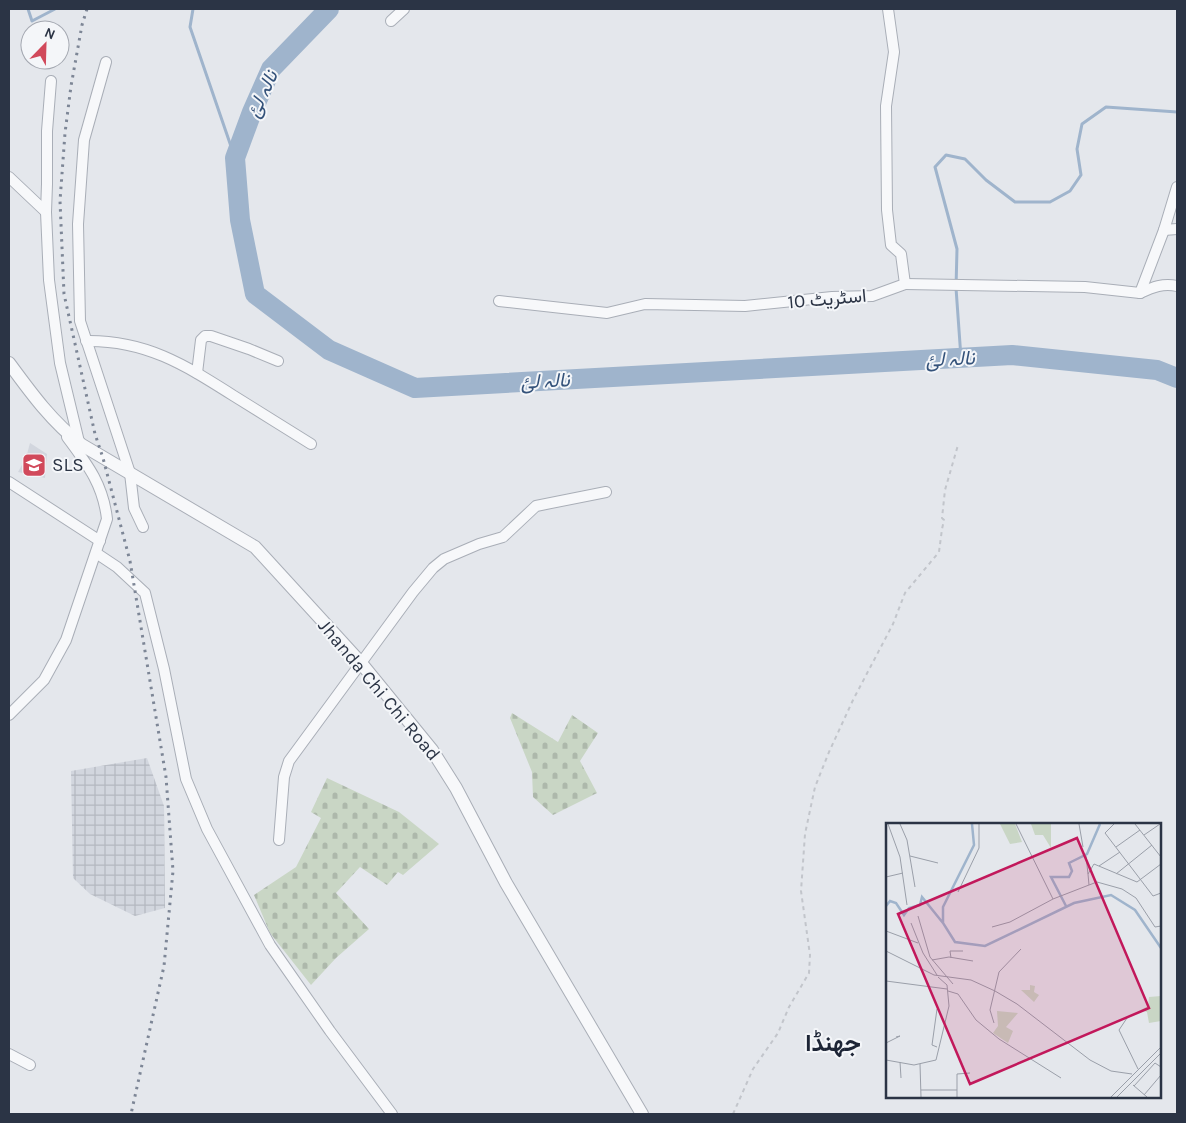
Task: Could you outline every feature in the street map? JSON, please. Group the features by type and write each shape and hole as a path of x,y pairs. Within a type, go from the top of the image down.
{"street":[{"path":"391,21 404,9"},
{"path":"888,9 894,52 886,106 887,210 891,245 901,254 904,284 1085,287 1140,293 1167,284 1177,286"},
{"path":"106,62 84,140 79,214 80,322 130,473 134,508 143,527"},
{"path":"52,81 47,132 46,212 49,280 60,363 78,442"},
{"path":"9,177 46,212"},
{"path":"1140,293 1164,230 1177,187"},
{"path":"1164,230 1177,229"},
{"name":"اسٹریٹ 10","path":"499,301 607,314 645,304 745,306 872,296 904,284"},
{"path":"197,373 202,340 205,336 211,336 249,349 278,361"},
{"path":"86,341 108,341 132,345 157,353 184,365 311,444"},
{"name":"Jhanda Chi Chi Road","path":"9,363 42,407 78,442 255,547 361,663 432,750 456,788 506,883 642,1114"},
{"path":"9,715 44,680 66,640 107,519 106,506 97,481 62,428"},
{"path":"9,482 100,541"},
{"path":"280,840 284,777 289,761 413,592 433,568 444,559 479,544 503,537 536,506 606,492"},
{"path":"96,553 117,567 146,593 164,669 186,780 207,829 270,945 330,1031 392,1114"},
{"path":"9,1054 30,1065"}],"path":[{"path":"733,1114 753,1069 778,1033 789,1007 809,973 810,955 801,891 805,834 812,798 829,752 863,678 888,635 905,593 938,552 944,526 942,518 945,490 958,445"}],"shaded area":[{"name":"SLS","path":"30,443 47,454 45,478 18,472 26,458"},
{"path":"147,758 164,806 165,908 135,916 90,894 73,878 71,771"}],"green space":[{"path":"512,713 558,742 572,715 598,733 580,761 597,793 553,815 533,797 532,772 510,718"},
{"path":"327,778 399,812 439,844 403,875 398,872 387,885 360,867 336,893 369,929 336,958 311,985 270,933 254,895 296,867 321,818 311,812"}],"waterway":[{"path":"28,9 32,21 55,9"},
{"path":"193,9 190,27 235,158"},
{"name":"نالہ لئ","path":"329,9 271,69 235,158 240,220 255,294 329,350 415,388 1012,355 1157,370 1177,378"},
{"path":"961,358 956,288 957,249 935,167 946,155 965,159 986,180 1015,202 1050,202 1070,191 1081,175 1077,149 1082,124 1106,107 1177,112"}],"railway":[{"path":"87,9 82,25 71,86 65,133 60,201 64,294 95,434 130,561 166,777 173,871 164,966 131,1114"}],"place":[{"name":"SLS","path":"34,465"}],"district":[{"name":"جھنڈا","path":"833,1043"}]}
